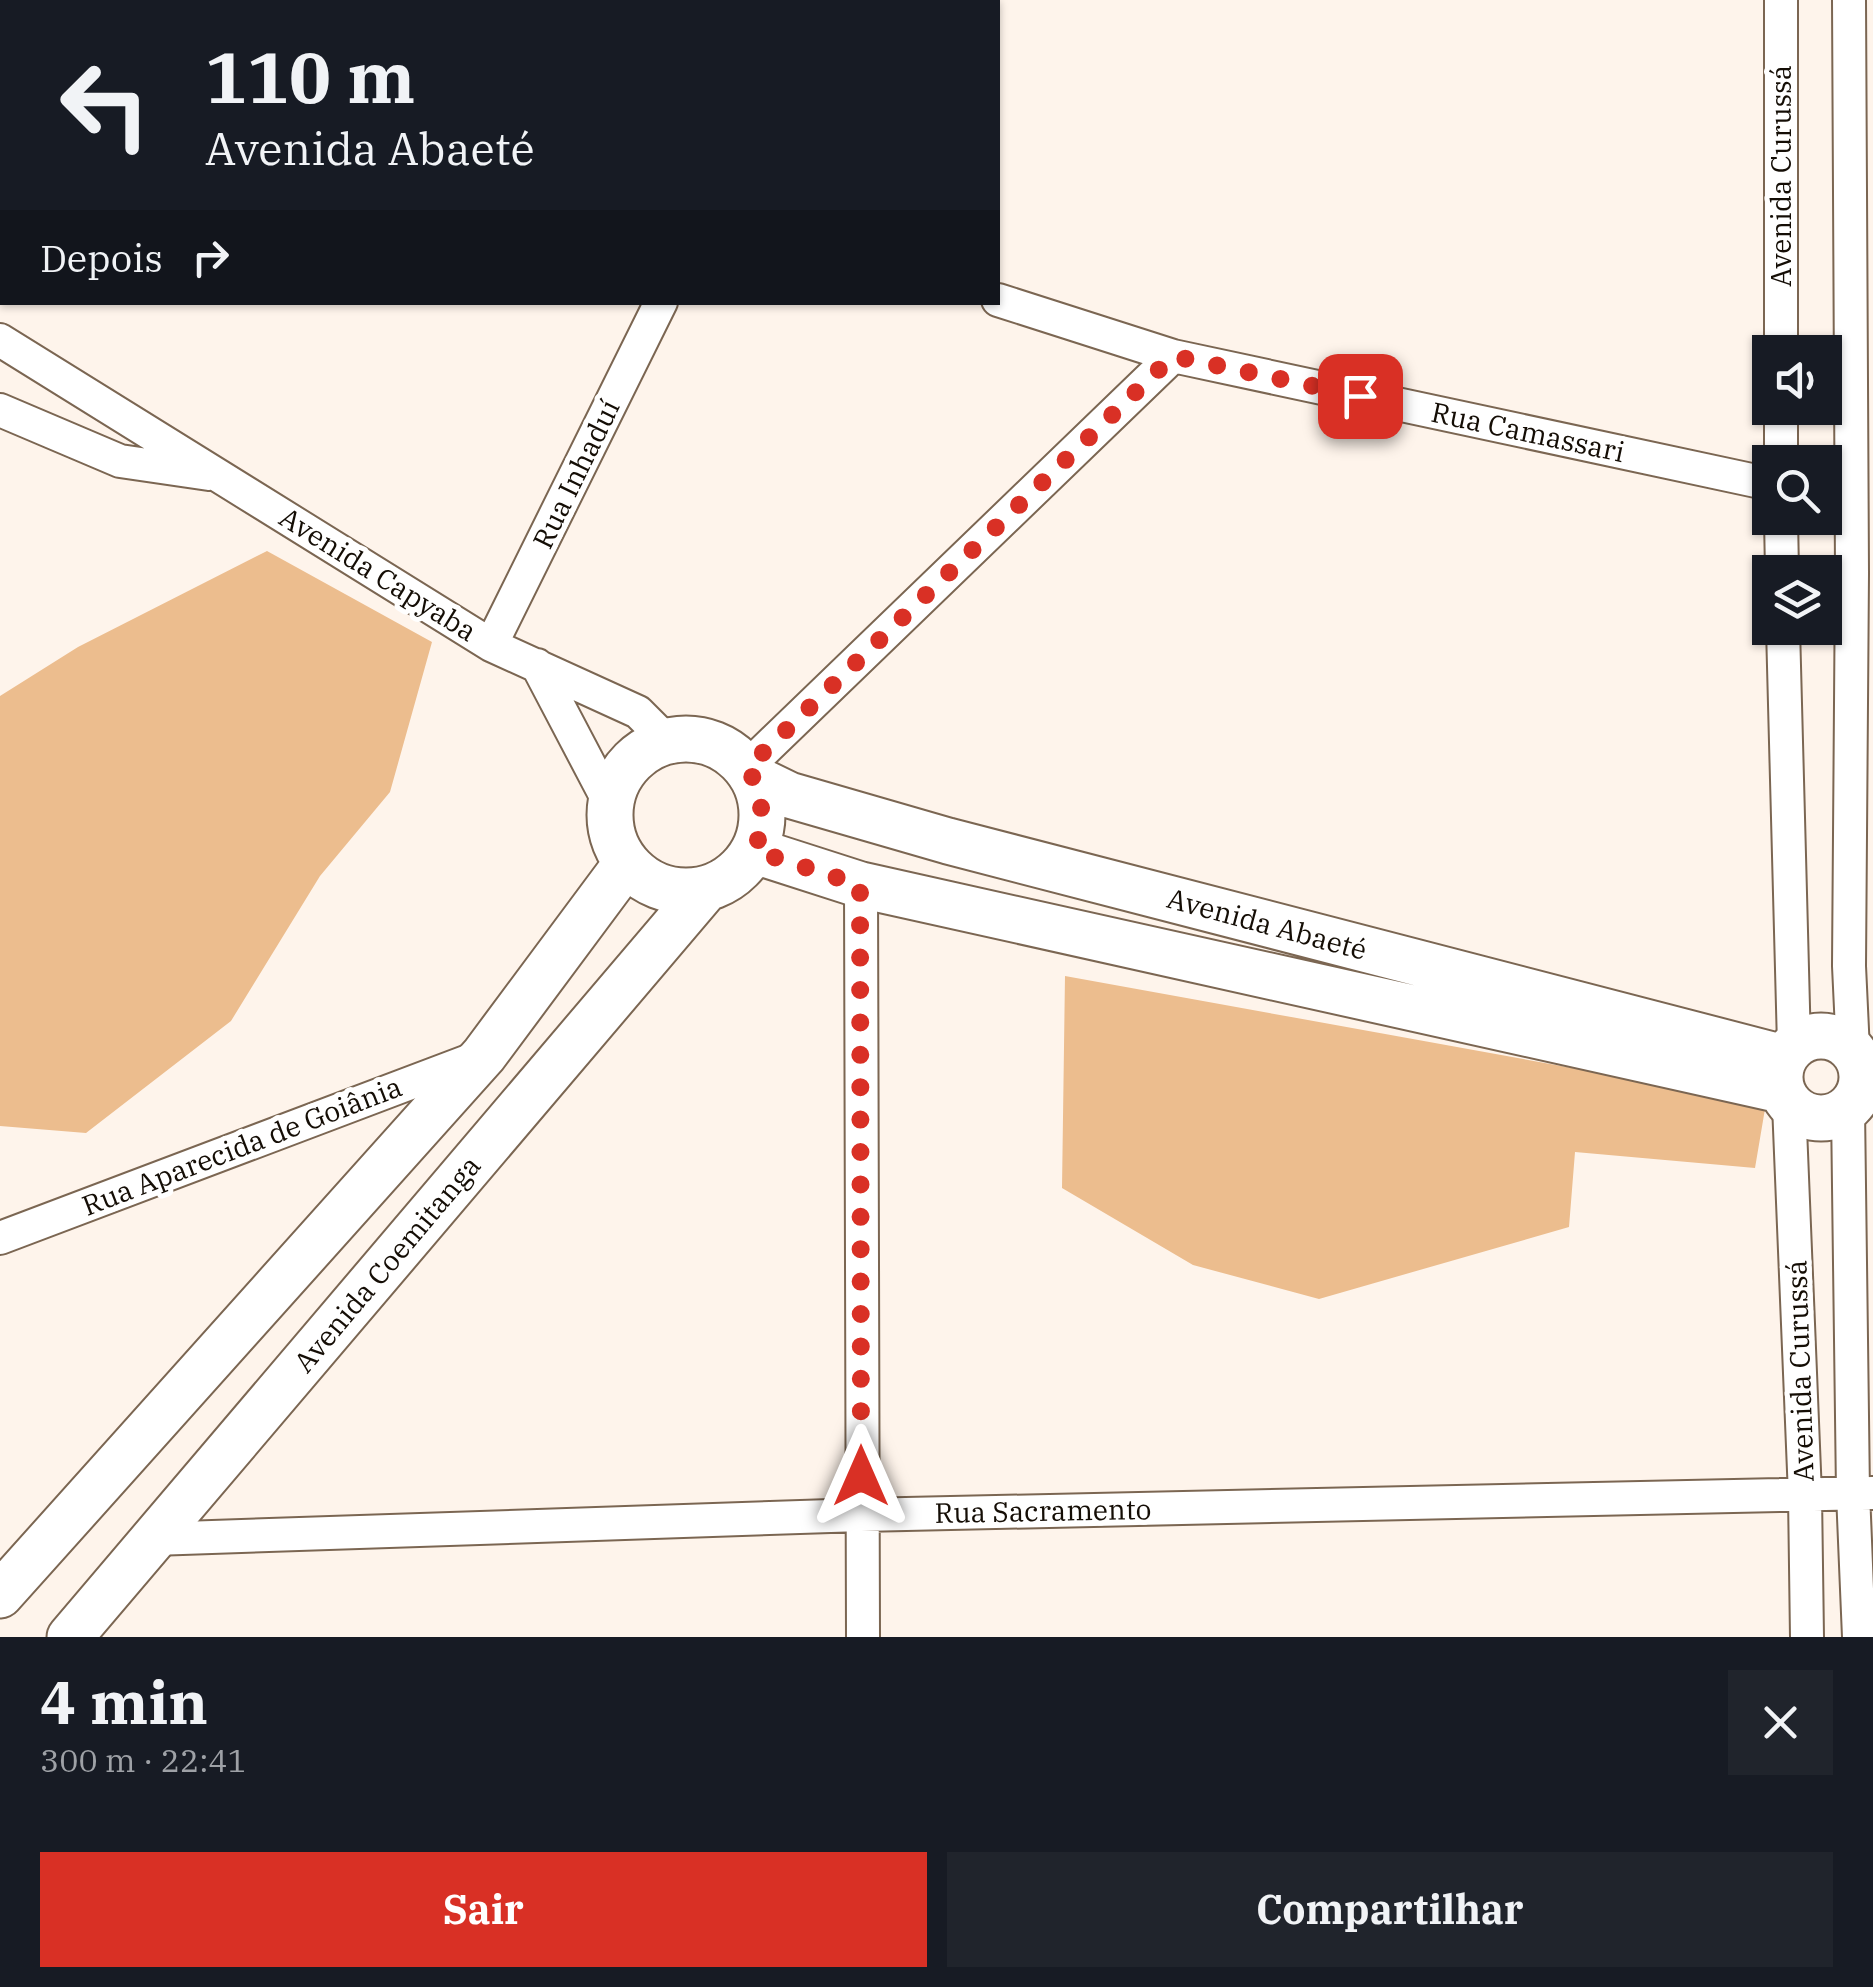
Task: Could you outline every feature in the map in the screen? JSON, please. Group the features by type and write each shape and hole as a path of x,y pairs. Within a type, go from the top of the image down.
{"street":[{"name":"Avenida Curussá","path":"1780,0 1781,335"},
{"name":"Avenida Curussá","path":"1857,1 1862,173 1860,1637"},
{"name":"Rua Camassari","path":"1000,301 1173,356 1752,480"},
{"name":"Rua Inhaduí","path":"491,645 660,305"},
{"name":"Avenida Capyaba","path":"0,340 491,645 638,712 666,740"},
{"path":"750,773 1173,356"},
{"name":"Avenida Capyaba","path":"0,410 120,461 222,476"},
{"name":"Avenida Curussá","path":"1783,645 1787,1074 1805,1495 1806,1637"},
{"path":"537,665 610,804"},
{"path":"696,738 724,748 750,773 762,802 762,827 755,851 733,876 704,891 675,892 648,883 626,864 612,836 610,804 619,776 640,754 666,740 696,738"},
{"name":"Avenida Abaeté","path":"750,773 789,794 948,841 1787,1074"},
{"name":"Avenida Abaeté","path":"755,851 860,885 1787,1074"},
{"path":"0,1596 484,1055 626,864"},
{"path":"860,885 863,1637"},
{"name":"Avenida Coemitanga","path":"70,1637 704,891"},
{"path":"1825,1035 1840,1040 1861,1081 1833,1117 1818,1118 1802,1114 1787,1074 1809,1037 1825,1035"},
{"name":"Rua Aparecida de Goiânia","path":"0,1238 484,1055"},
{"name":"Rua Sacramento","path":"153,1539 861,1515 1863,1493"}],"shaded area":[{"path":"267,551 432,642 390,792 320,876 231,1021 86,1133 0,1126 0,696 78,647"},
{"path":"1065,976 1766,1103 1755,1168 1575,1152 1569,1227 1319,1299 1193,1265 1062,1188"}],"route":[{"path":"861,1476 860,885 755,851 762,827 762,802 747,768 1173,356 1360,396"}]}
